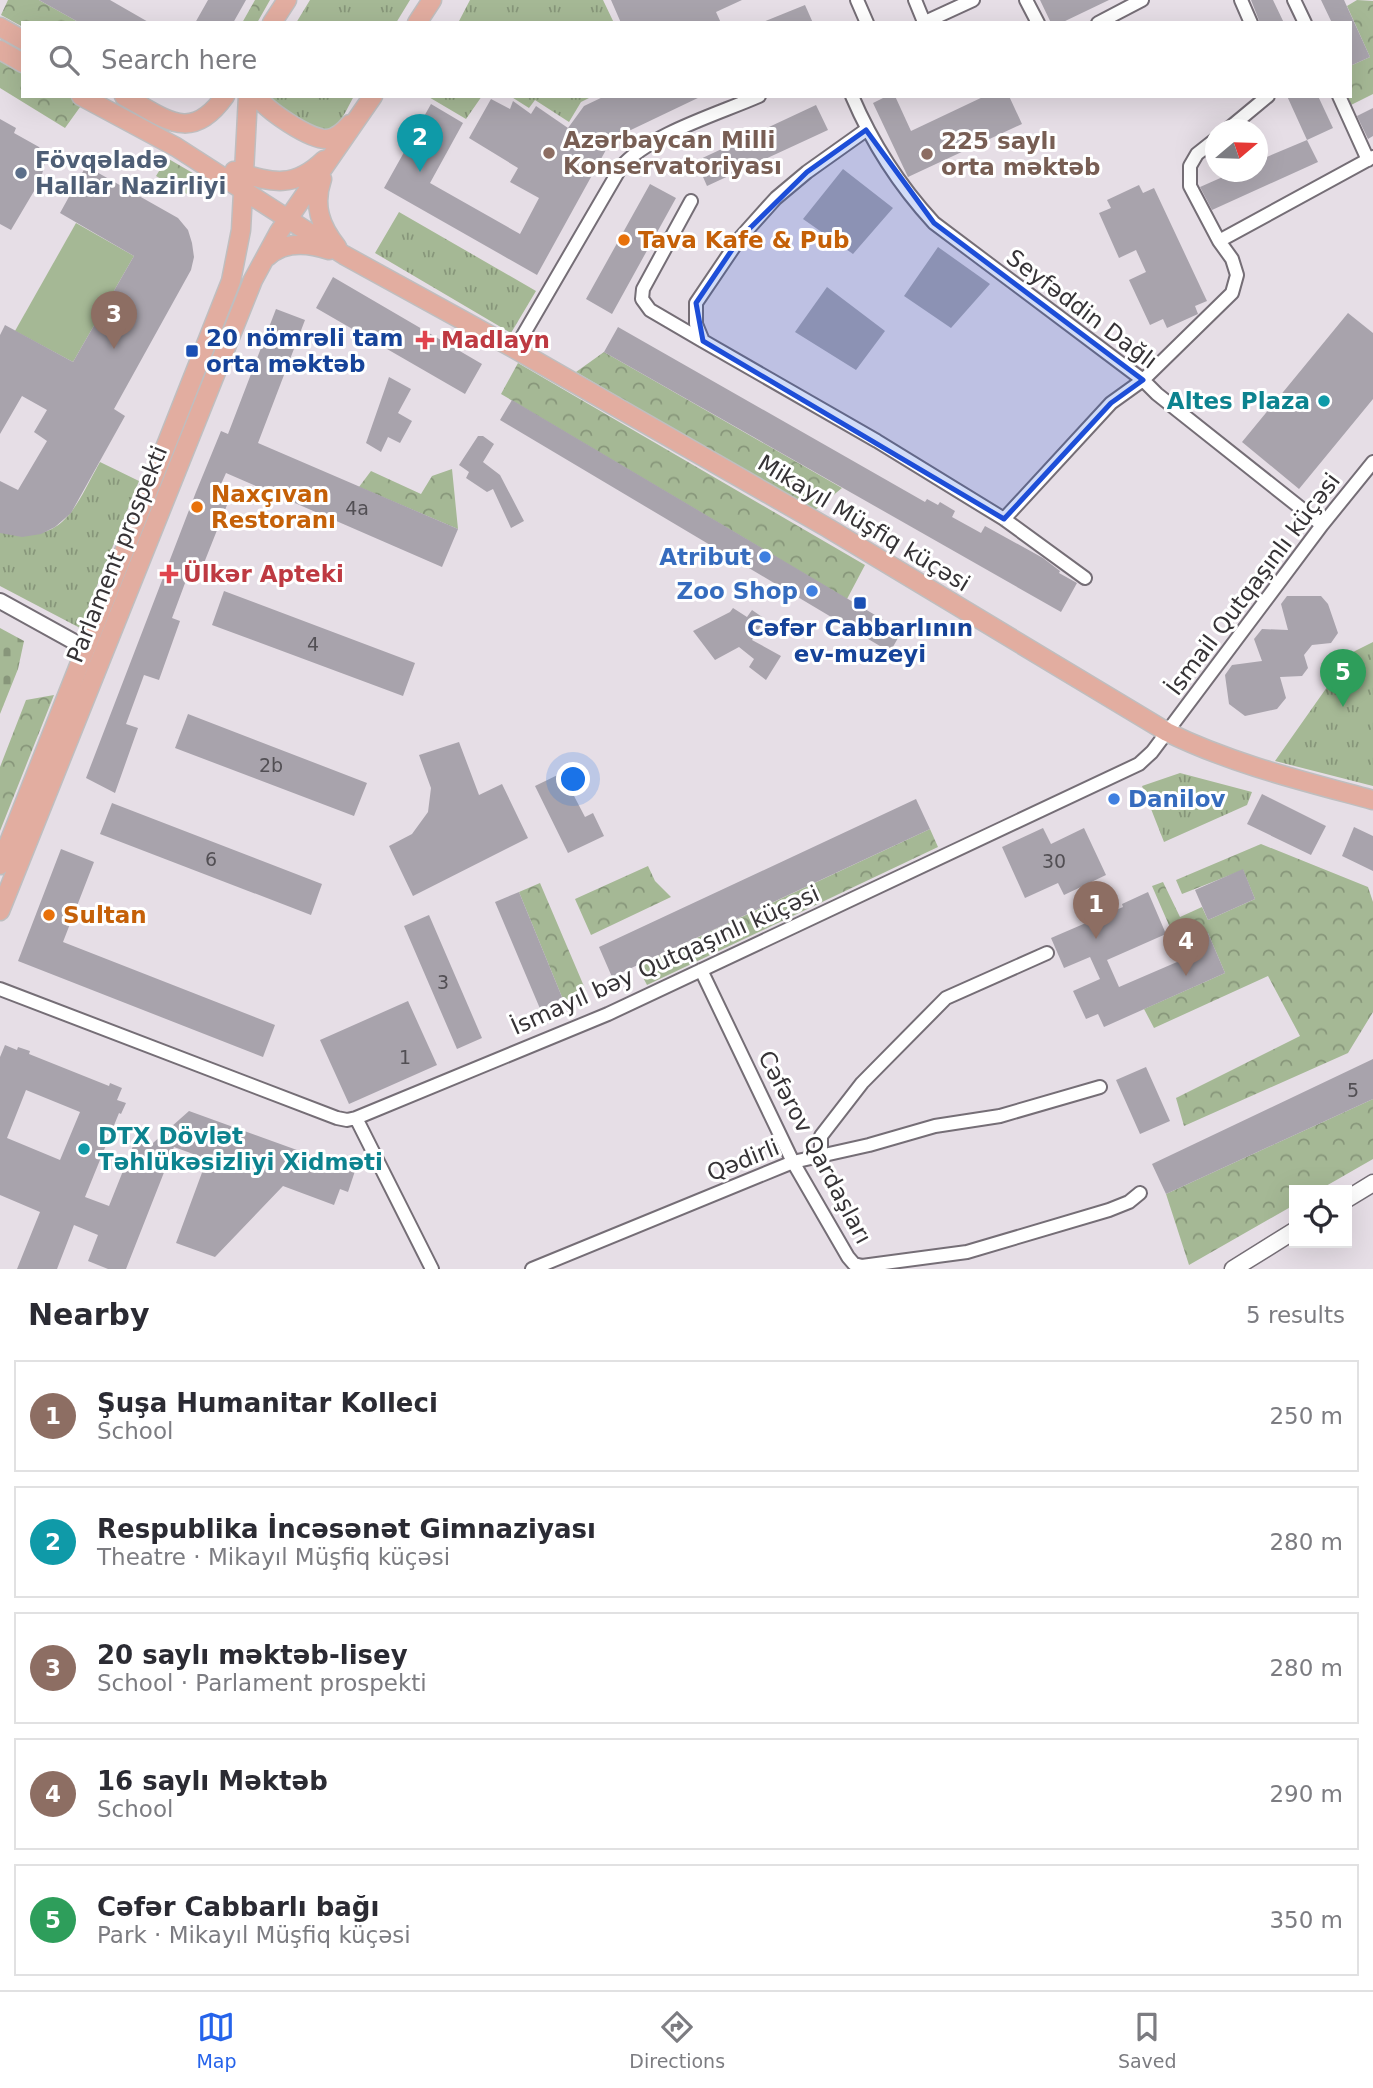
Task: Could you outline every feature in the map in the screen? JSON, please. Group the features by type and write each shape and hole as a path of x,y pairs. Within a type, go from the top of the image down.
{"main road":[{"path":"275,21 287,0"},
{"path":"421,13 432,0"},
{"path":"0,27 21,39"},
{"path":"0,50 21,62"},
{"path":"85,98 244,183 288,220 344,255"},
{"path":"128,98 174,122 191,124 207,118 223,98"},
{"name":"Parlament prospekti","path":"0,865 231,281 239,246 247,98"},
{"path":"259,98 287,121 311,135 325,139 340,134 369,103"},
{"path":"244,183 279,182 298,178 318,166 347,136 369,103"},
{"name":"Parlament prospekti","path":"0,911 262,262 347,136"},
{"path":"326,168 318,190 318,210 330,238 344,255"},
{"path":"262,262 277,249 294,245 316,246 344,255"},
{"name":"Mikayıl Müşfiq küçəsi","path":"344,255 515,349 828,528 1167,732 1207,751 1373,800"},
{"path":"1352,1196 1373,1183"},
{"path":"1233,1269 1289,1234"}],"street":[{"path":"857,0 866,21"},
{"path":"915,0 924,21"},
{"path":"926,21 973,0"},
{"path":"1026,0 1037,21"},
{"path":"1102,21 1142,0"},
{"path":"1241,0 1250,21"},
{"path":"1294,0 1304,21"},
{"path":"515,349 621,167 631,155 657,139 755,98"},
{"name":"Seyfəddin Dağlı","path":"853,98 866,130 909,196 934,223 1143,380 1322,525"},
{"path":"1240,119 1266,98"},
{"path":"1219,241 1371,158 1340,98"},
{"path":"703,341 696,324 696,303 740,238 776,198 866,130"},
{"path":"1004,519 1111,403 1143,380 1232,293 1237,275 1232,259 1219,241 1190,186 1189,166 1197,153 1205,147"},
{"path":"691,201 643,289 642,299 650,310 1004,519 1085,578"},
{"name":"İsmail Qutqaşınlı küçəsi","path":"988,835 1131,769 1146,759 1322,525 1373,462"},
{"path":"0,601 87,649"},
{"name":"İsmayıl bəy Qutqaşınlı küçəsi","path":"356,1118 607,1014 988,835"},
{"path":"821,1156 821,1136 862,1083 946,998 1047,953"},
{"name":"Cəfərov Qardaşları","path":"701,970 793,1162 854,1264 862,1266 967,1252 1109,1210 1129,1202 1140,1193"},
{"path":"0,989 337,1118 356,1118 432,1269"},
{"name":"Qədirli","path":"532,1269 793,1162 935,1126 1000,1116 1100,1087"}],"highlighted area":[{"path":"866,130 934,223 1143,380 1111,403 1004,519 703,341 696,303 740,238 807,172"}],"green space":[{"path":"8,0 39,0 76,21 21,21 21,26 1,15"},
{"path":"255,0 270,0 258,21 243,21"},
{"path":"310,0 410,0 397,21 297,21"},
{"path":"470,0 603,0 613,21 459,21"},
{"path":"1357,0 1373,1 1373,94 1351,105 1349,98 1352,98 1352,65 1370,57 1347,6"},
{"path":"0,56 21,68 21,98 74,98 83,103 65,128 0,88"},
{"path":"267,98 353,98 338,123 322,132"},
{"path":"430,98 481,98 466,119"},
{"path":"513,98 589,98 581,102 569,122 535,100 529,108"},
{"path":"167,158 203,179 190,196 156,176"},
{"path":"399,212 536,291 511,333 375,253"},
{"path":"76,223 134,256 73,362 15,331"},
{"path":"604,352 842,488 814,511 576,372"},
{"path":"518,363 865,565 847,599 501,394"},
{"path":"100,462 139,481 80,628 0,586 0,532 22,535 53,528 74,509"},
{"path":"452,469 458,529 359,487 371,471 421,494 432,476"},
{"path":"0,628 24,641 18,669 0,714"},
{"path":"1373,642 1373,786 1275,761 1351,653"},
{"path":"54,695 0,831 0,767 26,700"},
{"path":"1180,773 1252,792 1247,805 1164,842 1142,786"},
{"path":"930,829 938,847 647,985 637,966"},
{"path":"1261,844 1368,887 1373,902 1373,1012 1348,1053 1184,1126 1176,1098 1300,1036 1268,976 1154,1028 1144,1009 1225,973 1208,933 1178,946 1152,886 1163,882 1180,917 1202,907 1208,920 1255,899 1243,870 1182,894 1176,880"},
{"path":"648,866 655,881 671,897 591,935 575,899"},
{"path":"540,883 586,991 564,1002 519,892"},
{"path":"1373,1099 1373,1159 1328,1185 1289,1185 1289,1208 1189,1265 1166,1194"}],"building":[{"path":"39,0 110,0 147,21 76,21"},
{"path":"208,0 246,0 234,21 196,21"},
{"path":"611,0 742,0 716,12 720,21 620,21"},
{"path":"1040,0 1109,0 1065,21 1050,21"},
{"path":"1251,0 1273,0 1283,21 1259,21"},
{"path":"1321,0 1344,0 1370,57 1352,65 1352,21 1331,21"},
{"path":"805,5 812,21 765,21"},
{"path":"601,98 698,98 612,139 537,275 384,188 431,104 463,123 430,183 520,234 539,198 510,182 518,168 469,138 491,99 510,109 513,101 531,114 536,106 568,128 584,106"},
{"name":"225 saylı orta məktəb","path":"883,98 896,98 911,131 981,98 1010,98 1022,124 908,177 873,103"},
{"path":"1288,98 1319,98 1333,128 1307,140"},
{"path":"816,105 828,130 707,186 696,161"},
{"path":"1373,108 1373,136 1368,139 1357,116"},
{"name":"Fövqəladə Hallar Nazirliyi","path":"0,119 16,128 14,133 39,147 45,164 40,181 11,230 0,224"},
{"path":"1307,140 1318,162 1212,210 1200,187 1211,182 1268,182 1268,156"},
{"path":"86,166 178,218 188,230 192,243 194,257 191,270 114,409 125,416 71,513 55,527 41,534 22,537 0,533 0,481 18,490 47,441 34,432 47,410 22,396 0,434 0,335 5,325 73,362 134,256 60,213"},
{"path":"843,169 893,208 853,254 803,219"},
{"path":"650,184 676,198 612,314 586,299"},
{"path":"1139,185 1143,193 1154,188 1207,301 1195,306 1198,314 1167,328 1163,319 1150,325 1129,280 1146,272 1136,250 1119,258 1099,213 1111,208 1107,200"},
{"path":"938,247 990,284 951,328 904,296"},
{"path":"333,277 482,364 465,394 316,308"},
{"path":"827,287 885,331 856,370 795,332"},
{"path":"276,309 305,320 258,443 458,529 442,567 226,473 214,500 227,505 204,563 194,559 172,618 180,621 159,680 144,675 126,724 138,728 115,793 86,778 196,492 221,431 228,434"},
{"path":"1348,313 1373,333 1373,399 1299,489 1242,442"},
{"path":"618,327 925,502 927,499 938,505 940,502 955,511 952,517 981,533 985,526 1043,558 1060,571 1059,573 1077,583 1061,612 604,352"},
{"path":"389,377 411,389 398,413 412,421 400,443 388,437 381,452 366,443"},
{"path":"512,400 902,631 890,652 500,420"},
{"path":"478,436 483,436 494,444 483,462 500,475 524,521 511,528 493,489 487,492 466,478 469,472 459,465"},
{"path":"224,591 415,663 403,696 212,625"},
{"path":"1287,596 1321,596 1328,604 1338,633 1331,643 1312,645 1304,655 1308,668 1302,676 1280,677 1286,698 1277,709 1245,716 1229,704 1225,675 1232,665 1262,661 1254,639 1262,629 1288,630 1281,604"},
{"path":"733,608 747,617 752,610 765,619 752,640 781,656 766,680 749,667 754,659 739,647 715,660 693,631"},
{"path":"188,714 367,783 354,816 175,748"},
{"path":"459,742 479,795 502,784 528,838 413,896 389,846 412,834 428,812 431,788 419,755"},
{"path":"572,768 583,789 573,794 585,817 593,813 604,836 568,853 535,786"},
{"path":"1262,794 1326,826 1311,855 1247,824"},
{"path":"916,799 930,829 612,977 599,947"},
{"path":"112,803 322,884 311,915 100,834"},
{"path":"1354,827 1373,836 1373,871 1342,856"},
{"path":"1043,828 1051,844 1084,828 1106,875 1064,895 1058,883 1025,898 1002,847"},
{"path":"61,849 94,862 63,942 275,1025 263,1057 18,961"},
{"path":"1243,869 1255,899 1208,920 1195,890"},
{"path":"519,892 564,1002 541,1011 495,902"},
{"path":"1148,892 1166,934 1107,960 1119,987 1184,959 1178,946 1208,933 1225,973 1104,1027 1098,1014 1086,1019 1073,991 1100,979 1090,957 1064,968 1051,938 1123,907 1122,904"},
{"path":"429,915 482,1038 457,1049 404,926"},
{"path":"408,1001 437,1065 349,1104 320,1040"},
{"path":"5,1045 17,1050 18,1047 30,1051 29,1054 109,1086 110,1083 122,1088 117,1100 126,1103 121,1114 119,1113 85,1197 109,1206 137,1136 153,1143 189,1111 355,1171 348,1192 340,1189 334,1205 283,1186 215,1257 176,1243 207,1159 174,1147 126,1269 108,1269 88,1261 98,1235 74,1225 57,1269 17,1269 40,1212 0,1195 0,1057","holes":["26,1090 80,1112 60,1160 7,1138"]},
{"path":"1373,1059 1373,1099 1166,1194 1152,1164"},
{"path":"1146,1067 1170,1121 1140,1134 1116,1080"}],"place":[{"name":"Azərbaycan Milli Konservatoriyası","path":"549,153"},
{"name":"225 saylı orta məktəb","path":"927,154"},
{"name":"Respublika İncəsənət Gimnaziyası","path":"420,172"},
{"name":"Fövqəladə Hallar Nazirliyi","path":"21,173"},
{"name":"Tava Kafe & Pub","path":"624,240"},
{"name":"Madlayn","path":"425,340"},
{"name":"20 saylı məktəb-lisey","path":"114,349"},
{"name":"20 nömrəli tam orta məktəb","path":"192,351"},
{"name":"Altes Plaza","path":"1324,401"},
{"name":"Naxçıvan Restoranı","path":"197,507"},
{"name":"Atribut","path":"765,557"},
{"name":"Ülkər Apteki","path":"169,574"},
{"name":"Zoo Shop","path":"812,591"},
{"name":"Cəfər Cabbarlının ev-muzeyi","path":"860,603"},
{"name":"Cəfər Cabbarlı bağı","path":"1343,707"},
{"name":"Danilov","path":"1114,799"},
{"name":"Sultan","path":"49,915"},
{"name":"Şuşa Humanitar Kolleci","path":"1096,939"},
{"name":"16 saylı Məktəb","path":"1186,976"},
{"name":"DTX Dövlət Təhlükəsizliyi Xidməti","path":"84,1149"}]}
